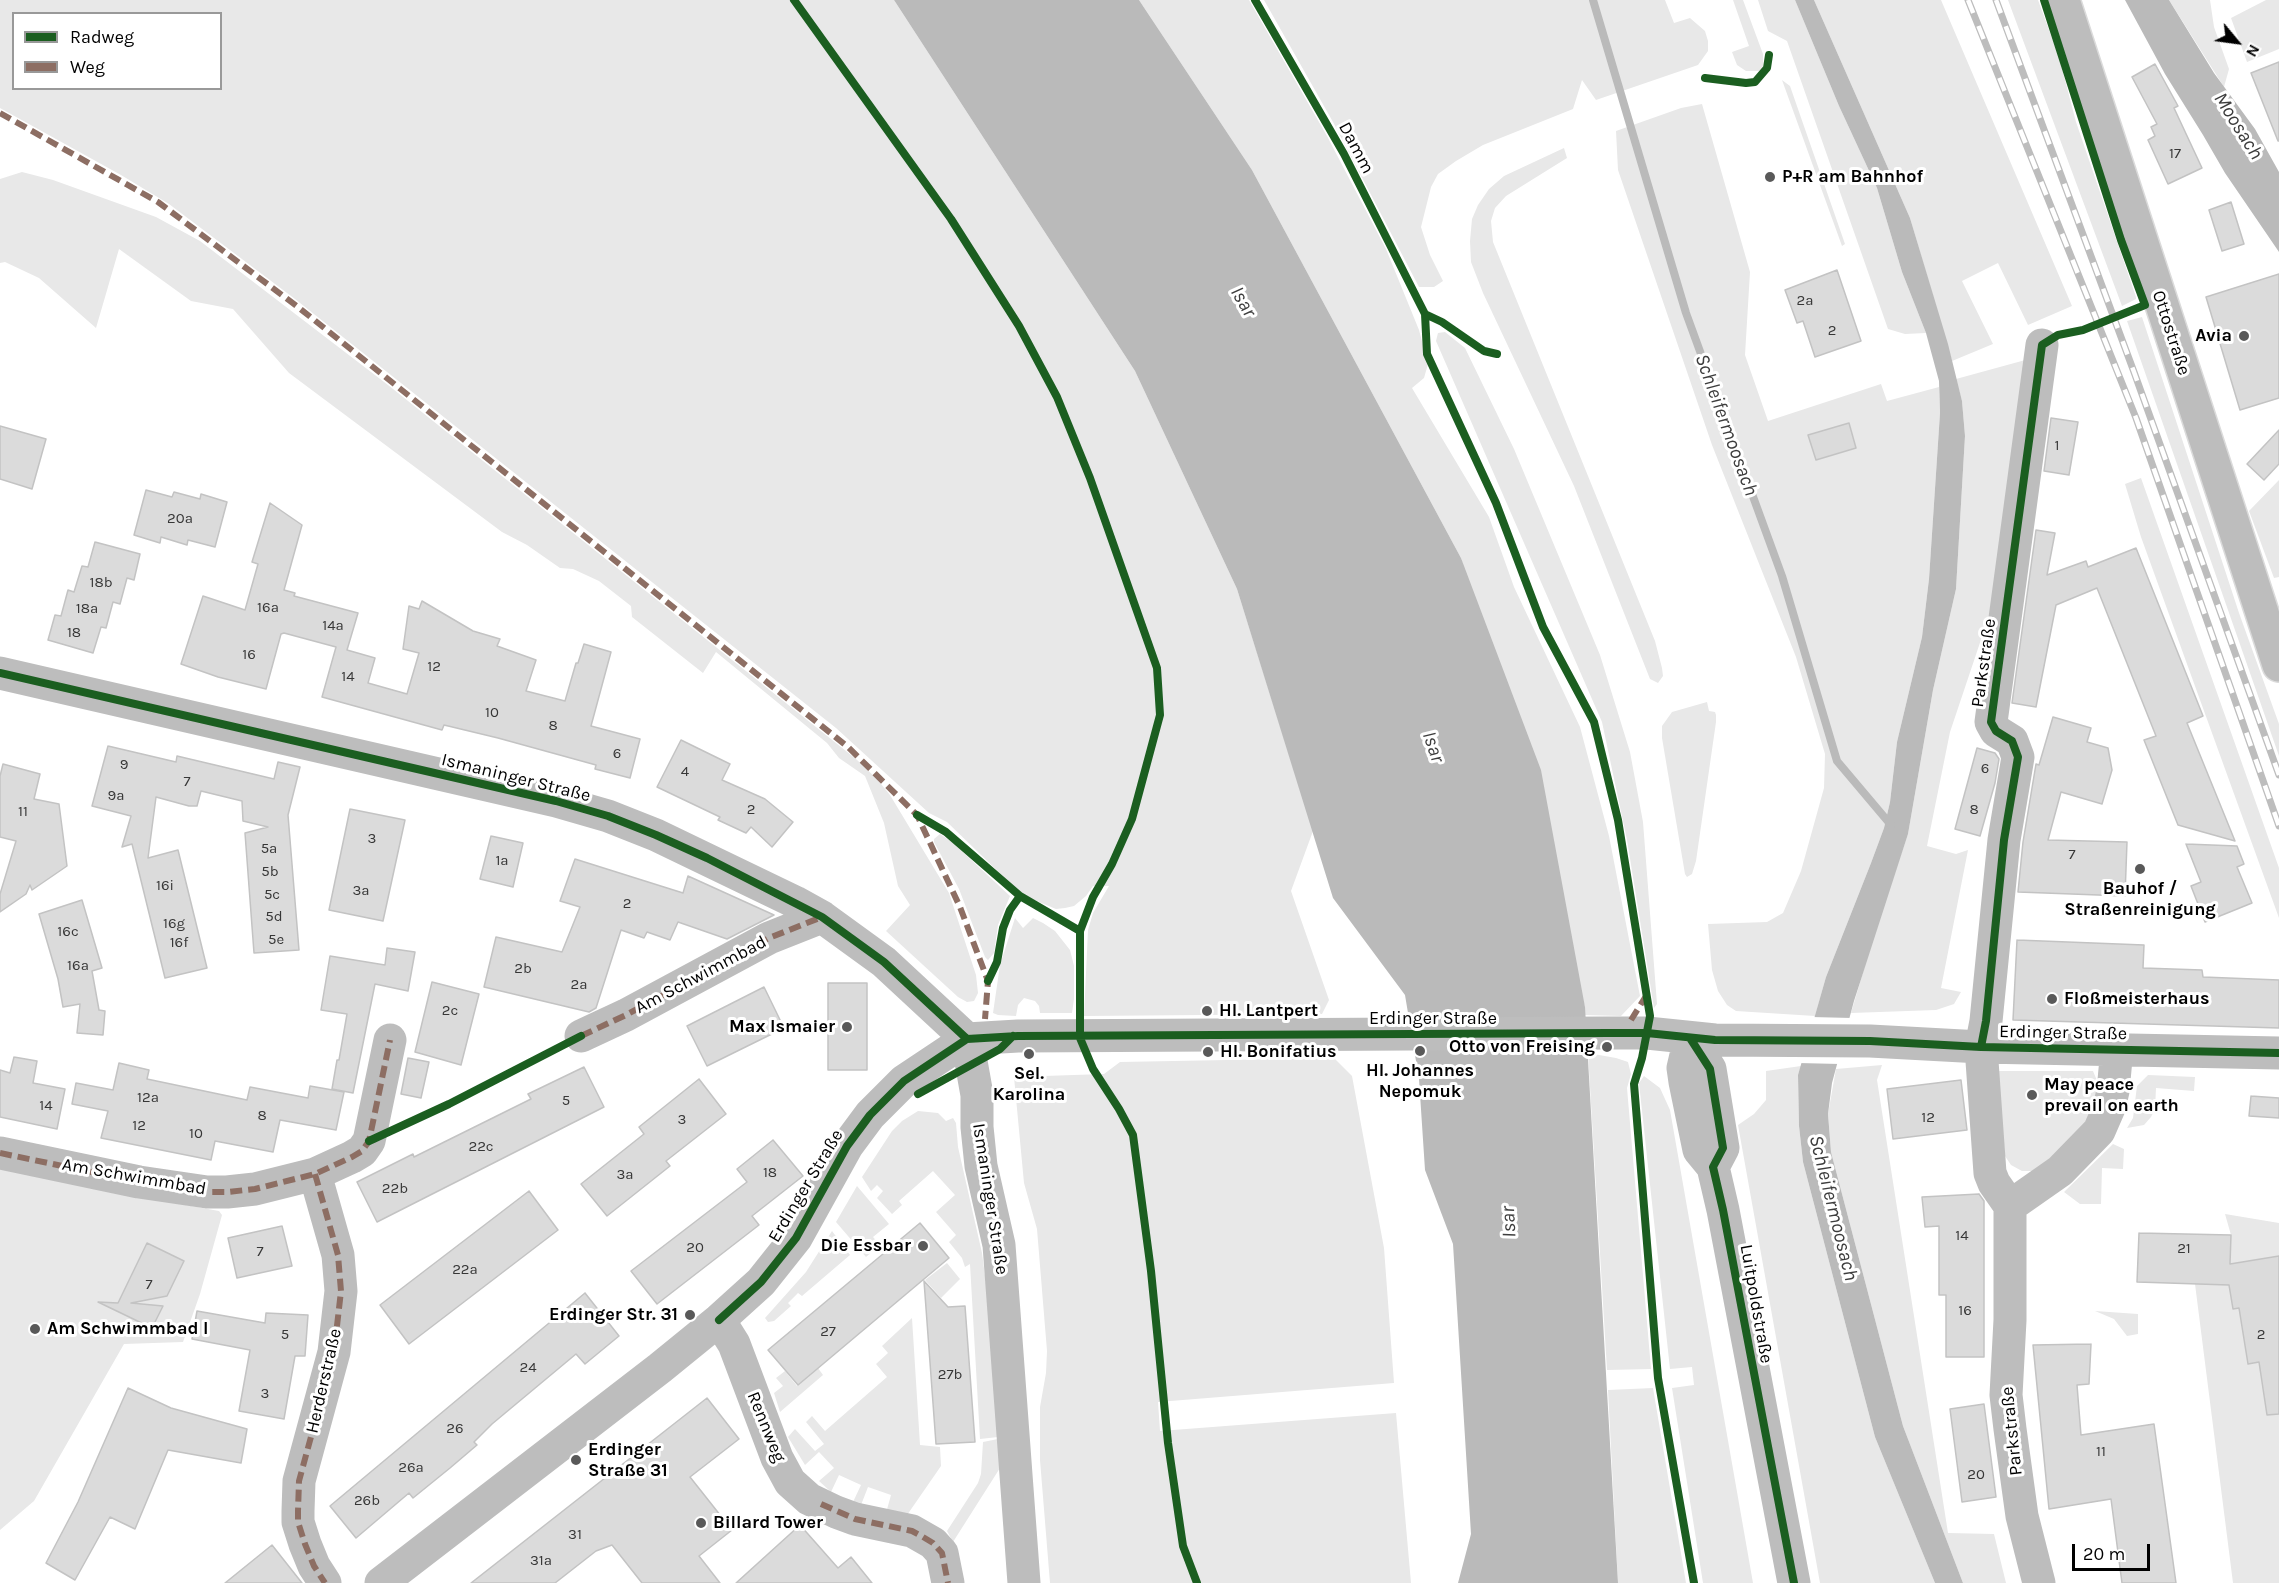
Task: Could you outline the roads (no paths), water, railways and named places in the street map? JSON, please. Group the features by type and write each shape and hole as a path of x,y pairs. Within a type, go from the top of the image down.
{"street":[{"name":"Ottostraße","path":"2063,0 2279,665"},
{"name":"Parkstraße","path":"2039,1583 2022,1516 2006,1395 2010,1320 2010,1206 1990,1173 1981,1047 1987,1010 2004,840 2018,757 2012,741 1996,731 1991,722 2042,345"},
{"name":"Ismaninger Straße","path":"0,673 556,801 608,816 697,854 822,917 884,962 967,1039 977,1095 981,1166 999,1245 1024,1583"},
{"name":"Am Schwimmbad","path":"581,1036 626,1015 769,938 822,917"},
{"name":"Erdinger Straße","path":"381,1583 719,1320 761,1282 796,1238 847,1146 870,1115 904,1081 967,1039 1018,1036 1647,1033 1690,1038 2279,1053"},
{"name":"Luitpoldstraße","path":"1690,1038 1683,1068 1685,1082 1699,1150 1713,1167 1723,1210 1794,1583"},
{"name":"Am Schwimmbad","path":"0,1153 139,1182 207,1192 255,1189 315,1174 352,1157 362,1151 369,1142 390,1040"},
{"path":"2010,1206 2060,1171 2099,1131 2107,1115 2113,1091 2116,1048"},
{"name":"Herderstraße","path":"315,1174 338,1255 341,1291 334,1352 299,1481 298,1522 314,1566 325,1583"},
{"name":"Rennweg","path":"719,1320 734,1344 777,1458 790,1482 809,1499 836,1512 855,1519 912,1531 933,1543 942,1553 948,1583"}],"water":[{"name":"Isar","path":"894,0 1139,0 1252,170 1461,558 1541,770 1585,1007 1618,1583 1458,1583 1471,1534 1453,1244 1425,1170 1419,1079 1405,995 1333,898 1237,589 1135,371"},
{"path":"1795,0 1814,0 1910,218 1948,344 1962,401 1965,436 1956,589 1933,690 1908,834 1854,1001 1832,1083 1828,1114 1831,1152 1903,1426 1963,1583 1935,1583 1875,1437 1803,1162 1799,1126 1798,1075 1826,977 1884,828 1890,802 1897,742 1922,637 1929,579 1940,413 1939,381 1926,333 1902,272 1877,188 1839,106"},
{"name":"Moosach","path":"2125,0 2169,0 2214,73 2255,129 2279,172 2279,252 2225,173 2165,74"}],"waterway":[{"name":"Schleifermoosach","path":"1593,0 1686,313 1782,576 1837,761 1891,825"}],"railway":[{"path":"1968,0 2136,418 2279,826"},
{"path":"1996,0 2134,372 2279,775"}],"place":[{"name":"P+R am Bahnhof","path":"1770,177"},
{"name":"Avia","path":"2244,336"},
{"name":"Bauhof / Straßenreinigung","path":"2140,869"},
{"name":"Floßmeisterhaus","path":"2052,999"},
{"name":"Hl. Lantpert","path":"1207,1011"},
{"name":"Max Ismaier","path":"847,1027"},
{"name":"Otto von Freising","path":"1607,1047"},
{"name":"Hl. Johannes Nepomuk","path":"1420,1051"},
{"name":"Hl. Bonifatius","path":"1208,1052"},
{"name":"Sel. Karolina","path":"1029,1054"},
{"name":"May peace prevail on earth","path":"2032,1095"},
{"name":"Die Essbar","path":"923,1246"},
{"name":"Erdinger Str. 31","path":"690,1315"},
{"name":"Am Schwimmbad I","path":"35,1329"},
{"name":"Erdinger Straße 31","path":"576,1460"},
{"name":"Billard Tower","path":"701,1523"}]}
